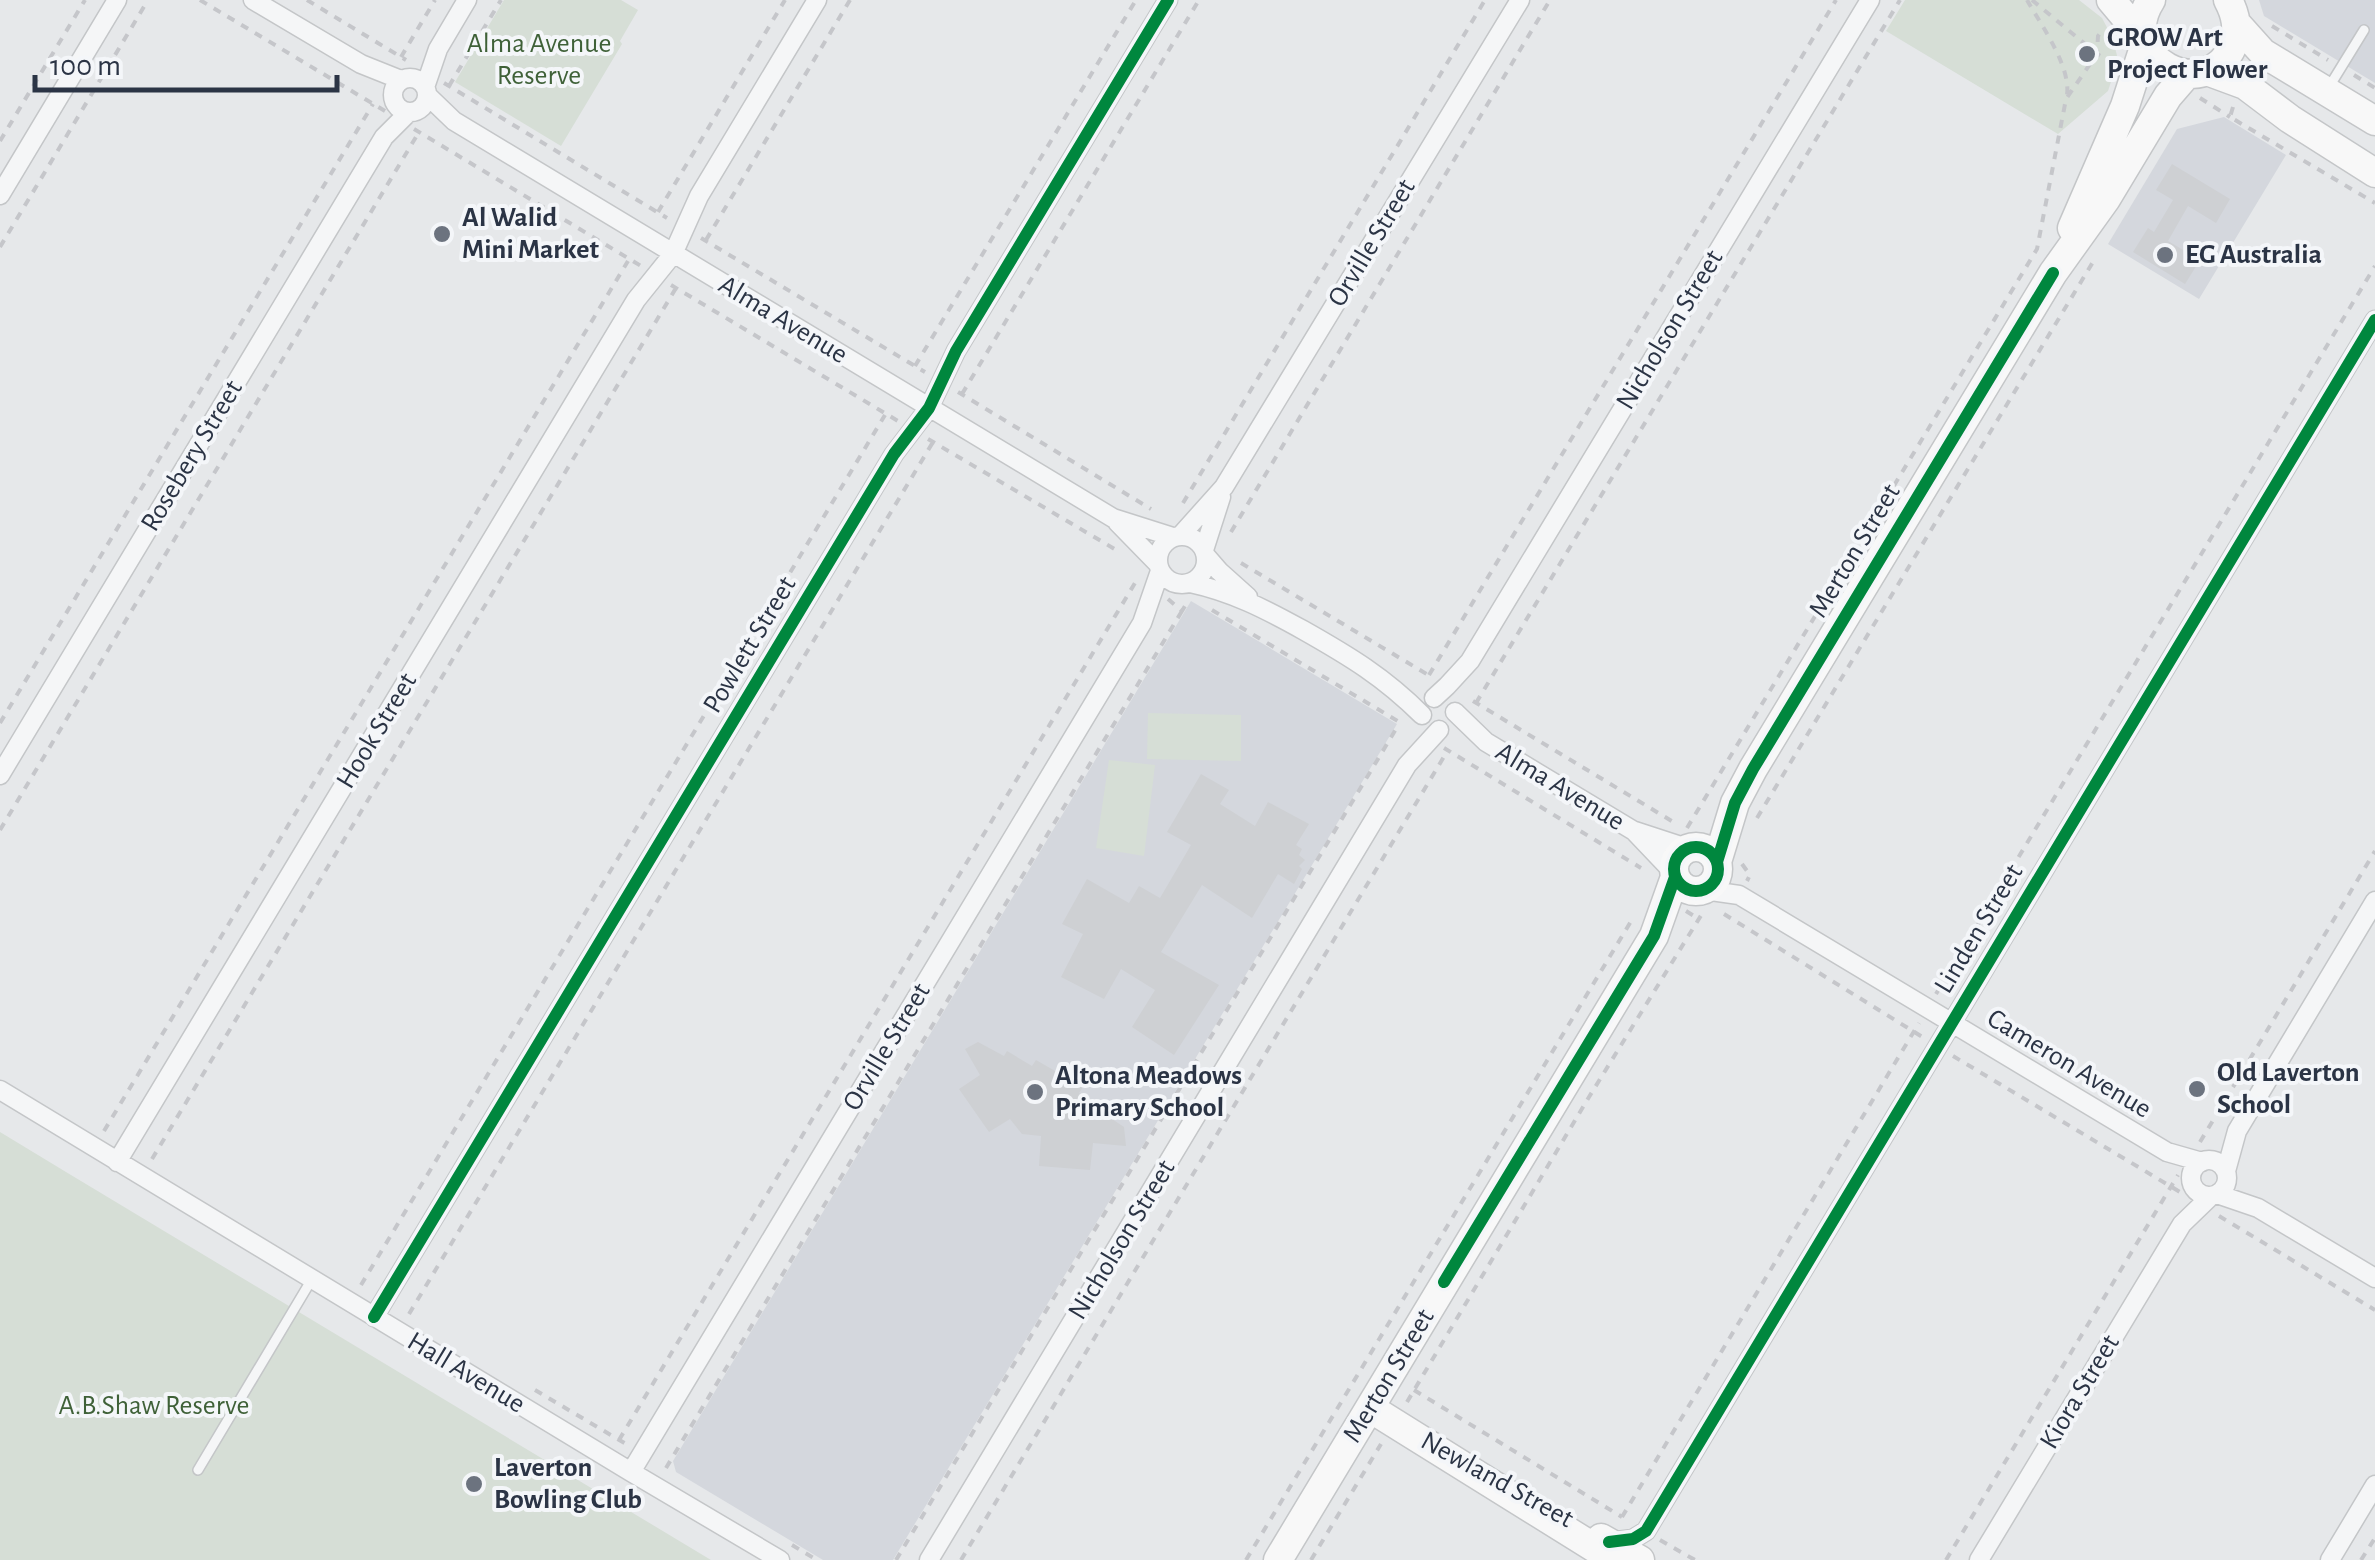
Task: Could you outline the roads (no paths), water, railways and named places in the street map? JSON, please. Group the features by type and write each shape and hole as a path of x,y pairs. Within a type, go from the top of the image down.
{"street":[{"path":"0,195 117,0"},
{"name":"Alma Avenue","path":"254,0 1113,518 1177,536"},
{"name":"Rosebery Street","path":"0,776 467,0"},
{"name":"Hook Street","path":"117,1162 817,0"},
{"name":"Powlett Street","path":"374,1317 1168,0"},
{"name":"Orville Street","path":"1177,536 1202,525 1520,0"},
{"name":"Nicholson Street","path":"928,1560 1870,0"},
{"name":"Merton Street","path":"2097,195 2135,77 2144,41 2142,23 2151,0"},
{"path":"2114,3 2162,66 2195,81 2245,85 2290,119 2375,172"},
{"path":"2235,10 2263,54 2373,119"},
{"name":"Merton Street","path":"1278,1560 1701,861 1709,828 1735,802 2097,195 2168,96 2220,64 2230,52 2236,39 2235,10"},
{"name":"Linden Street","path":"1646,1531 2375,320"},
{"name":"Alma Avenue","path":"1113,518 1158,567"},
{"name":"Orville Street","path":"1202,525 1205,553"},
{"path":"1177,536 1195,540 1205,553 1200,586 1168,580 1158,567 1160,547 1177,536"},
{"name":"Alma Avenue","path":"1205,553 1200,586 1256,604 1354,658 1438,714 1634,831 1701,861"},
{"name":"Orville Street","path":"631,1472 1160,594 1158,567"},
{"name":"Orville Street","path":"1160,594 1200,586"},
{"name":"Alma Avenue","path":"1634,831 1701,861"},
{"path":"1701,861 1682,887 1694,892 1702,904"},
{"name":"Cameron Avenue","path":"1701,861 1728,876 1739,895 2167,1152 2198,1181 2258,1208 2375,1278"},
{"name":"Cameron Avenue","path":"1702,904 1739,895"},
{"name":"Kiora Street","path":"1979,1560 2182,1224 2198,1181 2238,1131 2375,901"},
{"name":"Merton Street","path":"1654,936 1702,904"},
{"name":"Hall Avenue","path":"0,1090 780,1560"},
{"name":"Kiora Street","path":"2226,1172 2238,1131"},
{"name":"Cameron Avenue","path":"2198,1181 2220,1164 2258,1208"},
{"name":"Newland Street","path":"1370,1408 1612,1551 1640,1560"},
{"path":"2330,1560 2375,1485"},
{"path":"1612,1551 1646,1531"},
{"path":"1646,1531 1649,1560"}],"lane":[{"path":"2326,92 2364,30"},
{"path":"198,1470 312,1280"}],"place":[{"name":"GROW Art Project Flower","path":"2087,54"},
{"name":"Al Walid Mini Market","path":"442,234"},
{"name":"EG Australia","path":"2165,255"},
{"name":"Old Laverton School","path":"2197,1089"},
{"name":"Altona Meadows Primary School","path":"1035,1092"},
{"name":"Laverton Bowling Club","path":"474,1484"}],"park label":[{"name":"Alma Avenue Reserve","path":"539,60"},
{"name":"A.B.Shaw Reserve","path":"154,1406"}]}
